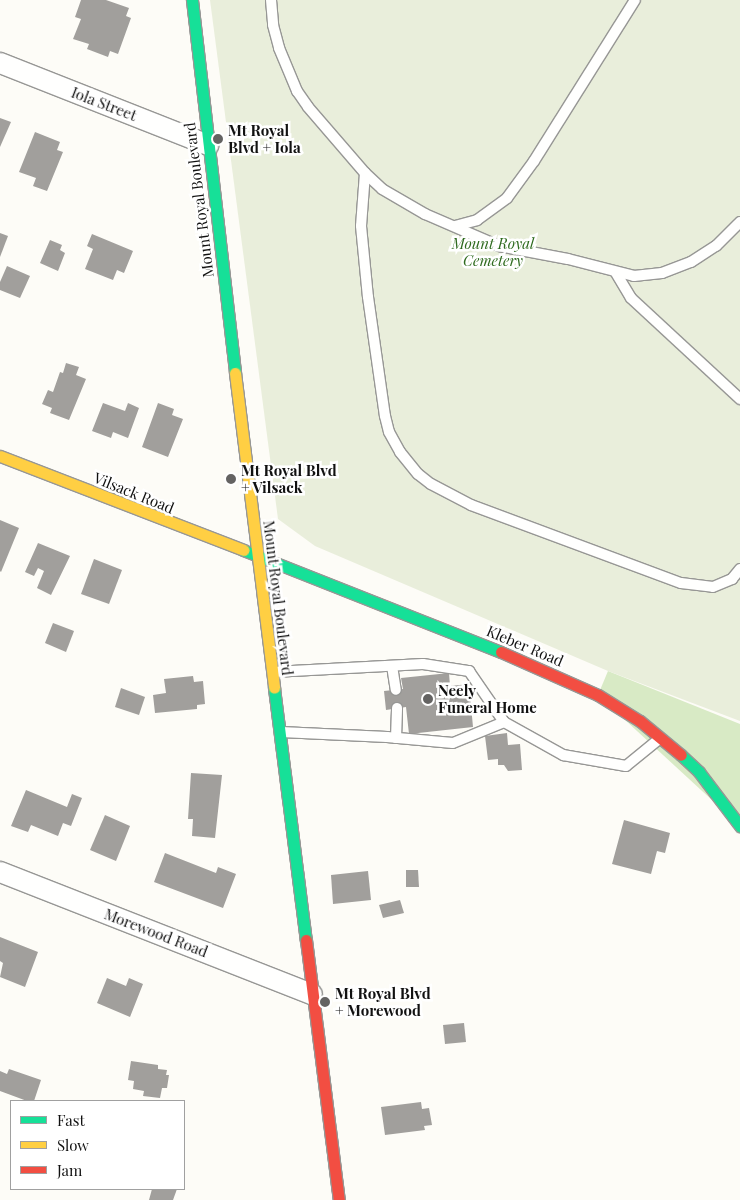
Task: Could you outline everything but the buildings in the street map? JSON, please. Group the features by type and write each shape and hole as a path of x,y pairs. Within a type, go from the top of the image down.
{"main road":[{"name":"Mount Royal Boulevard","path":"192,0 272,672 339,1200"},
{"name":"Vilsack Road","path":"0,456 258,557"},
{"name":"Kleber Road","path":"258,557 443,628 568,680 620,708 661,737 699,772 740,826"}],"street":[{"name":"Iola Street","path":"0,64 208,145"},
{"name":"Morewood Road","path":"0,872 312,994"}],"lane":[{"path":"271,0 272,25 279,48 297,91 329,133 365,173 382,189 425,214 499,246 568,259 616,273 634,276 654,274 691,262 716,246 740,222"},
{"path":"454,226 477,220 507,198 534,161 635,0"},
{"path":"365,173 361,226 368,297 385,416 389,432 400,452 418,474 431,484 471,505 681,583 713,587 727,582 740,569"},
{"path":"616,273 631,298 740,399"},
{"path":"272,672 424,664 469,671 504,722 563,755 626,766 661,737"},
{"path":"392,666 396,690"},
{"path":"396,738 397,708"},
{"path":"280,732 396,738 454,744 504,722"}],"green space":[{"name":"Mount Royal Cemetery","path":"210,0 740,0 740,721 608,671 315,546 278,519"},
{"path":"608,671 740,724 740,826 598,695"}],"traffic: fast":[{"path":"192,0 235,373"},
{"path":"243,550 501,652"},
{"path":"274,688 306,940"},
{"path":"681,755 699,772 740,826"}],"traffic: slow":[{"path":"235,373 274,688"},
{"path":"0,456 243,550"}],"traffic: jam":[{"path":"501,652 598,695 640,721 681,755"},
{"path":"306,940 339,1200"}],"place":[{"name":"Mt Royal Blvd + Iola","path":"218,139"},
{"name":"Mt Royal Blvd + Vilsack","path":"231,479"},
{"name":"Neely Funeral Home","path":"428,699"},
{"name":"Mt Royal Blvd + Morewood","path":"325,1002"}]}
